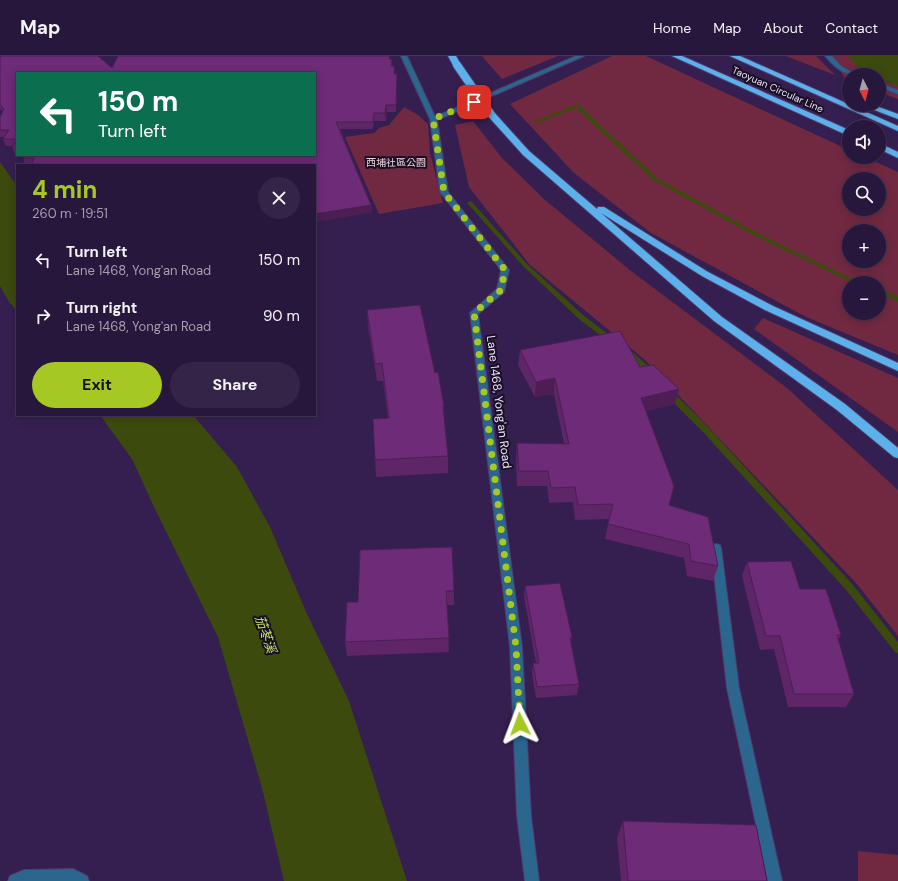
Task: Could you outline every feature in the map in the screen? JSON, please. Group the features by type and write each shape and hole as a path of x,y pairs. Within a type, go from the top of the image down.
{"highway":[{"path":"452,56 490,113 526,153 718,319 841,407 898,454"},
{"name":"Taoyuan Circular Line","path":"676,56 842,130"},
{"name":"Taoyuan Circular Line","path":"734,56 898,129"},
{"path":"749,62 842,96"},
{"path":"885,112 898,117"},
{"path":"886,149 898,155"},
{"path":"568,188 705,274 769,308 898,368"}],"street":[{"path":"404,56 433,119 581,56"},
{"path":"828,56 838,67 842,69"},
{"path":"886,88 898,92"},
{"name":"Lane 1468, Yong'an Road","path":"433,119 444,192 505,270 501,290 474,313 516,647 524,816 532,881"},
{"path":"716,548 733,688 775,881"},
{"path":"15,881 24,876 73,876 82,881"}],"green space":[{"path":"482,56 558,56 502,79"},
{"path":"612,56 646,56 842,147 842,164 880,164 898,172 898,355 806,317 651,233 574,173 510,104"},
{"path":"786,56 816,56 835,75"},
{"path":"831,56 898,56 898,99 886,95 886,68 842,68 842,74"},
{"name":"西埔社區公園","path":"404,107 418,115 428,124 430,153 443,203 379,214 345,137 374,133 379,128 389,125"},
{"path":"473,121 502,158 544,199 631,271 787,388 898,490 898,636 857,584 645,360 530,265 469,187 455,125"},
{"path":"763,318 898,378 898,432 754,329"},
{"path":"858,851 898,855 898,881 858,881"}],"water":[{"path":"848,56 898,56 898,86 886,82 886,68 858,68"},
{"path":"0,162 16,185 16,310 9,302 0,286"},
{"name":"茄苳溪","path":"101,416 194,416 237,467 270,527 307,614 349,701 407,881 284,881 262,788 218,637 132,459"}],"building":[{"path":"0,56 98,56 112,68 118,56 390,56 389,59 392,59 391,66 394,66 394,74 397,74 396,105 386,105 385,113 374,113 373,122 336,122 371,205 316,214 316,164 31,164 34,158 23,158 24,156 316,156 316,72 16,72 16,139 3,139 9,130 0,130 0,117 4,109 0,104"},
{"path":"16,141 16,148 12,148"},
{"path":"420,305 435,373 438,372 444,406 448,456 375,460 373,419 389,418 382,363 375,364 367,310"},
{"path":"620,331 640,367 653,365 679,389 641,398 674,486 669,505 708,517 718,566 691,561 689,544 608,524 613,504 578,505 575,487 551,488 548,471 519,471 517,443 569,444 555,378 536,382 520,350"},
{"path":"452,547 454,591 446,591 449,638 345,642 347,602 358,602 360,550"},
{"path":"791,561 800,589 826,589 841,635 837,635 854,694 794,694 780,636 766,636 747,562"},
{"path":"560,583 572,637 570,638 579,684 537,687 533,663 539,663 525,586"},
{"path":"623,821 756,825 767,881 628,881"}],"waterway":[{"path":"535,122 577,106 655,179 759,236 843,276"},
{"path":"470,203 525,265 581,317 611,340"},
{"path":"886,294 898,299"},
{"path":"627,352 651,373"},
{"path":"668,392 707,431 850,588 898,649"}],"route":[{"path":"474,102 433,119 444,192 505,270 501,290 474,313 516,647 520,724"}]}
